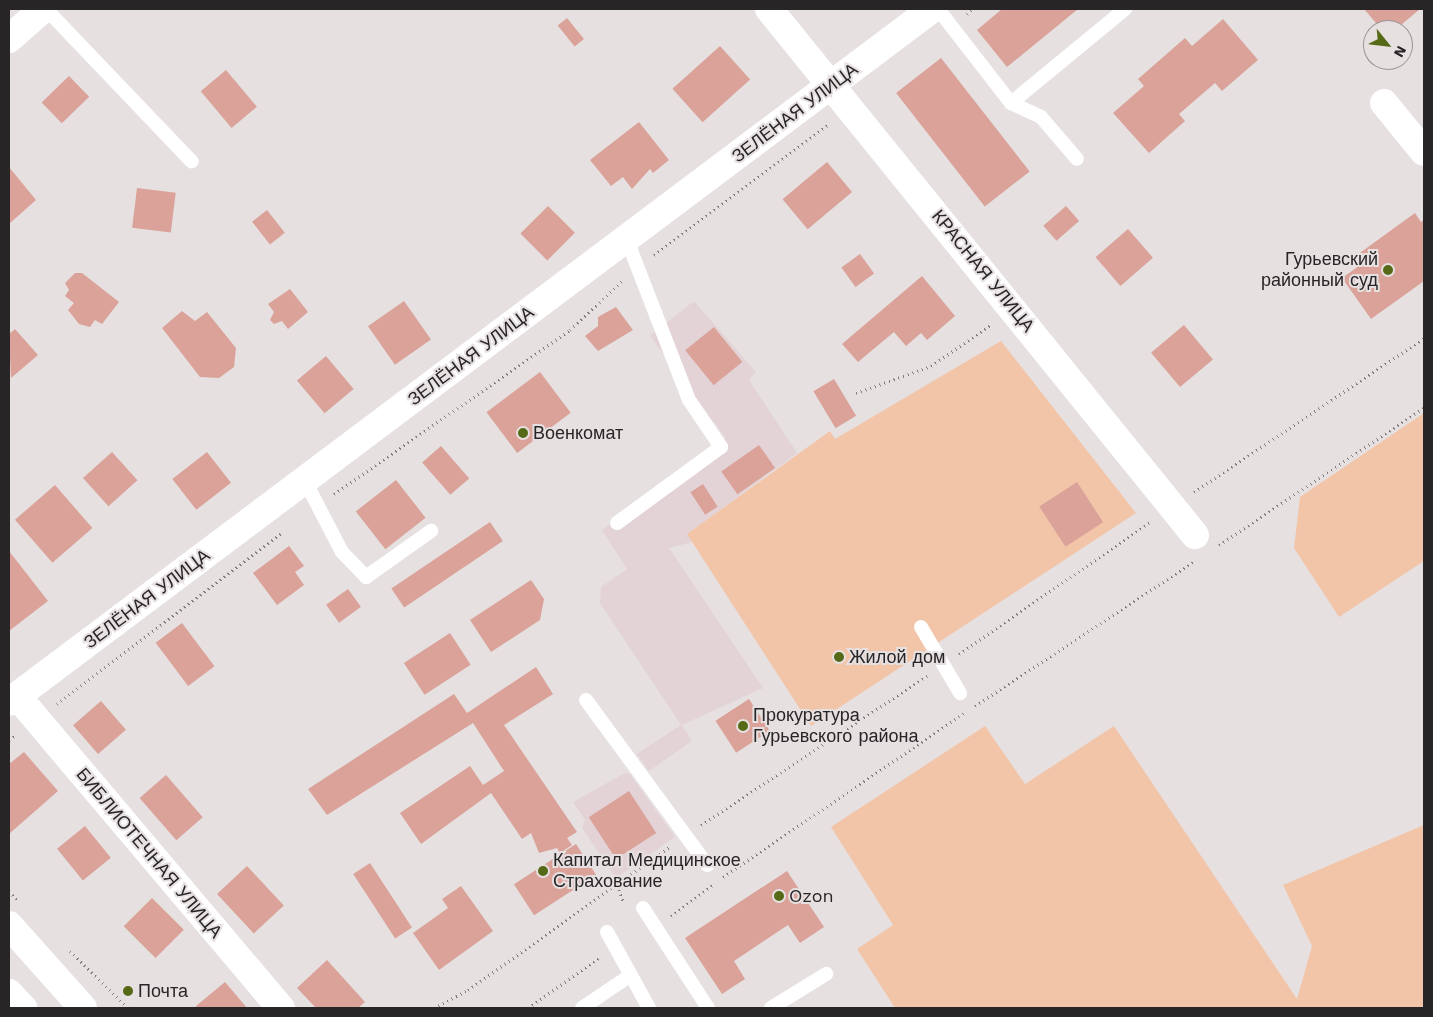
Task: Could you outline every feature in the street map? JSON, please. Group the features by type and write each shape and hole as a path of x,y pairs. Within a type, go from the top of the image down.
{"street":[{"path":"9,39 44,9"},
{"name":"КРАСНАЯ УЛИЦА","path":"769,9 851,107 1195,535"},
{"name":"ЗЕЛЁНАЯ УЛИЦА","path":"13,699 833,85 942,17"},
{"path":"1384,103 1424,152"},
{"name":"БИБЛИОТЕЧНАЯ УЛИЦА","path":"13,699 281,1008"},
{"path":"9,925 82,1008"},
{"path":"9,993 23,1008"}],"lane":[{"path":"44,9 192,162"},
{"path":"938,9 942,17 1011,103 1041,117 1077,159"},
{"path":"1011,103 1124,9"},
{"path":"618,523 720,446 689,400 627,240"},
{"path":"304,481 319,505 342,552 366,577 431,530"},
{"path":"921,627 960,693"},
{"path":"586,700 707,865"},
{"path":"643,908 708,1008"},
{"path":"607,932 628,976 648,1008"},
{"path":"771,1008 826,974"},
{"path":"582,1008 628,976"}],"path":[{"path":"942,17 973,9"},
{"path":"646,262 851,107"},
{"path":"319,505 570,330 630,274"},
{"path":"856,393 931,366 1014,310"},
{"path":"48,710 287,529"},
{"path":"9,740 25,728"}],"shaded area":[{"path":"694,301 756,372 749,380 797,453 688,534 692,542 669,548 763,688 682,725 692,741 649,771 637,754 681,725 600,603 601,587 627,569 602,530 726,438 650,336"},
{"path":"1001,341 1136,513 811,726 687,534 830,431 835,439"},
{"path":"1424,413 1424,561 1339,617 1294,548 1300,497"},
{"path":"985,726 1025,784 1114,726 1297,999 1312,946 1283,885 1424,825 1424,1008 895,1008 857,949 893,925 831,827"},
{"path":"625,773 630,774 675,837 616,878 582,828 585,820 573,802"}],"building":[{"path":"1002,9 1078,9 1007,67 977,30"},
{"path":"1364,9 1420,9 1407,20 1373,20"},
{"path":"567,18 584,39 575,47 558,26"},
{"path":"1223,19 1258,60 1222,91 1215,83 1179,114 1185,121 1149,153 1113,113 1144,86 1138,79 1185,38 1192,46"},
{"path":"720,46 750,79 703,122 672,89"},
{"path":"941,58 1030,171 985,207 896,93"},
{"path":"226,70 257,107 232,128 201,91"},
{"path":"69,76 89,97 62,123 42,102"},
{"path":"639,122 669,160 653,173 650,169 632,189 623,177 611,186 590,160"},
{"path":"827,162 852,192 808,229 783,199"},
{"path":"9,167 36,200 9,224"},
{"path":"137,188 176,193 171,232 132,228"},
{"path":"548,206 575,233 547,260 520,234"},
{"path":"1066,206 1079,221 1056,241 1043,226"},
{"path":"267,210 285,233 270,245 252,222"},
{"name":"Гурьевский районный суд","path":"1415,213 1421,222 1424,219 1424,281 1371,319 1342,278 1363,263 1357,255"},
{"path":"1128,229 1153,258 1120,286 1096,257"},
{"path":"860,254 874,273 855,287 841,268"},
{"path":"75,273 82,273 119,302 102,324 95,320 90,327 79,324 68,310 74,303 65,296 69,290 65,283"},
{"path":"922,276 955,316 927,340 921,333 906,346 894,332 858,362 842,344"},
{"path":"290,289 308,312 288,329 282,321 274,324 270,320 274,312 268,304"},
{"path":"404,301 431,340 395,365 368,326"},
{"path":"616,307 633,330 598,351 585,336 598,326 598,317"},
{"path":"182,311 195,321 207,312 236,348 234,367 219,378 200,377 162,328"},
{"path":"1184,325 1213,359 1180,387 1151,353"},
{"path":"714,327 742,362 714,385 685,350"},
{"path":"15,329 38,355 11,378 9,334"},
{"path":"326,356 354,389 325,413 297,380"},
{"name":"Военкомат","path":"540,372 571,413 517,453 486,412"},
{"path":"834,379 856,416 836,428 813,391"},
{"path":"759,445 775,468 737,494 721,471"},
{"path":"441,446 469,478 450,495 422,462"},
{"path":"112,452 137,480 108,506 83,478"},
{"path":"207,452 231,483 196,510 172,479"},
{"path":"396,480 426,518 385,549 356,511"},
{"path":"1077,482 1103,522 1065,547 1039,507"},
{"path":"703,484 718,507 705,515 690,492"},
{"path":"55,485 92,528 52,563 15,520"},
{"path":"490,522 503,541 404,608 391,589"},
{"path":"289,546 304,566 295,572 304,585 277,605 253,573"},
{"path":"9,551 48,601 9,631"},
{"path":"531,580 544,599 540,620 491,652 470,620"},
{"path":"348,589 361,607 339,623 326,605"},
{"path":"182,623 214,666 188,686 156,643"},
{"path":"450,633 471,665 425,695 404,663"},
{"path":"536,667 553,694 504,725 577,832 567,838 572,845 560,853 557,848 539,853 531,833 522,839 491,793 421,844 400,813 470,766 483,785 504,771 473,723 327,815 308,789 454,694 467,713"},
{"name":"Прокуратура Гурьевского района","path":"749,699 770,731 736,753 715,721"},
{"path":"101,701 126,730 98,754 73,725"},
{"path":"24,752 58,791 9,834 9,764"},
{"path":"166,775 203,817 176,840 140,798"},
{"path":"629,791 656,833 616,859 589,817"},
{"path":"85,826 111,858 83,881 57,849"},
{"path":"576,844 596,875 534,915 514,884"},
{"path":"370,863 412,928 395,938 353,874"},
{"path":"247,866 284,905 254,933 217,894"},
{"path":"787,871 824,927 800,943 788,925 734,961 745,979 722,994 685,938"},
{"path":"461,886 493,931 439,970 413,933 448,908 442,899"},
{"path":"152,898 184,930 156,958 124,926"},
{"path":"327,960 365,1002 358,1008 316,1008 297,988"},
{"path":"225,982 247,1008 197,1008 196,1006"}],"place":[{"name":"Гурьевский районный суд","path":"1388,270"},
{"name":"Военкомат","path":"523,433"},
{"name":"Жилой дом","path":"839,657"},
{"name":"Прокуратура Гурьевского района","path":"743,726"},
{"name":"Капитал Медицинское Страхование","path":"543,871"},
{"name":"Ozon","path":"779,896"},
{"name":"Почта","path":"128,991"}]}
